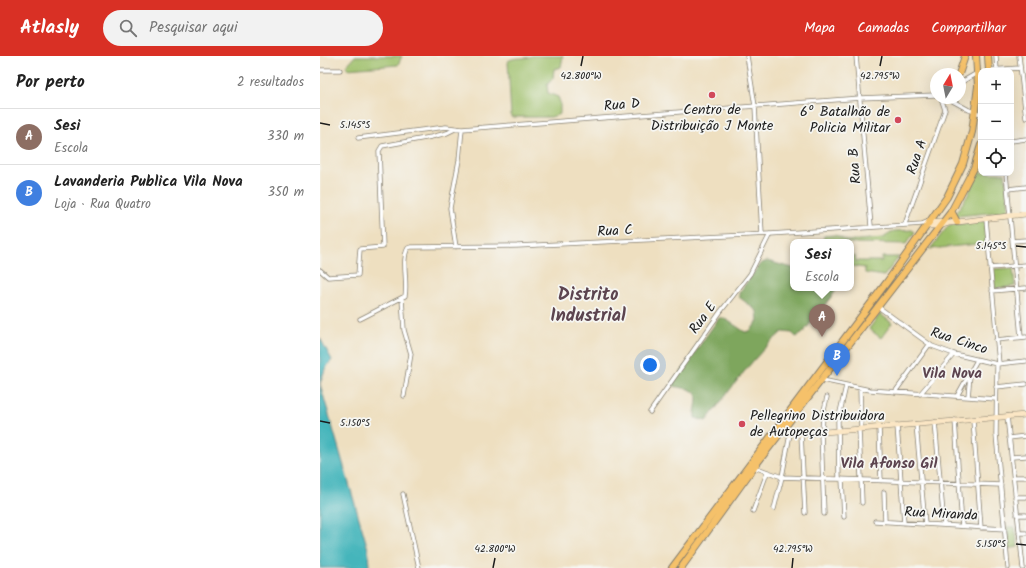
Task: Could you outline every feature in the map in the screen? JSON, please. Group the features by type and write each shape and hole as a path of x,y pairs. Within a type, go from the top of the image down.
{"main road":[{"path":"962,68 965,56"},
{"path":"672,568 827,366 906,254 926,223 947,197 966,156 978,113 976,56"},
{"path":"988,56 989,68"},
{"path":"779,430 821,380 827,366 904,274 944,223 974,168 978,155"},
{"path":"951,211 957,222"},
{"path":"904,274 910,261 906,254"},
{"path":"681,568 754,467 757,458"},
{"path":"692,540 699,544"}],"street":[{"path":"747,56 755,106 762,234"},
{"name":"Rua B","path":"856,56 871,226"},
{"path":"996,56 997,68"},
{"path":"1019,56 1024,88 1026,118"},
{"path":"1014,69 1020,68"},
{"path":"320,70 340,70"},
{"path":"966,79 977,73"},
{"name":"Rua D","path":"358,138 446,127 462,129 860,98 930,95"},
{"name":"Rua A","path":"905,224 945,110 943,104"},
{"path":"957,104 978,113"},
{"path":"320,270 328,277 358,275 360,249 383,247 379,151 382,146 442,134 456,128"},
{"path":"456,247 450,208 460,160 462,129"},
{"path":"1014,141 1026,139"},
{"path":"1006,176 1021,337"},
{"path":"1008,189 1026,187"},
{"path":"926,223 957,222 1026,214"},
{"path":"986,219 998,364 995,417 1008,568"},
{"name":"Rua C","path":"402,298 405,296 407,289 406,254 408,248 517,246 770,234 926,223"},
{"name":"Rua E","path":"650,412 721,311 750,274 770,234"},
{"path":"1012,241 1026,240"},
{"path":"990,268 1026,265"},
{"path":"992,291 1026,288"},
{"path":"360,319 402,298 404,330 412,354 404,396"},
{"name":"Rua Cinco","path":"877,306 929,345 954,354 998,364 1026,361"},
{"path":"996,340 1026,337"},
{"path":"895,392 929,345"},
{"path":"920,394 954,354"},
{"path":"957,396 977,360"},
{"path":"968,397 971,372"},
{"path":"821,380 846,386 895,392 996,399"},
{"path":"996,387 1026,384"},
{"path":"844,517 838,430 839,412 846,386"},
{"path":"860,388 862,503"},
{"path":"824,514 822,432 823,415 827,398"},
{"path":"779,430 790,434 801,434 1026,415"},
{"path":"1007,416 1019,533 1024,566"},
{"path":"955,420 962,526"},
{"path":"973,420 981,528"},
{"path":"935,422 944,525"},
{"path":"916,424 920,482 925,524"},
{"path":"897,425 904,523"},
{"path":"879,427 881,481"},
{"path":"774,509 790,434"},
{"path":"801,434 805,513"},
{"path":"1009,438 1026,436"},
{"path":"1012,457 1026,456"},
{"path":"754,467 767,473 782,477 1002,485"},
{"path":"753,511 767,473"},
{"path":"1014,477 1026,477"},
{"path":"884,492 885,522"},
{"path":"402,494 419,568"},
{"path":"1015,497 1026,497"},
{"path":"1017,515 1026,516"},
{"name":"Rua Miranda","path":"875,521 1005,529"},
{"path":"1019,533 1026,533"}],"green space":[{"path":"355,56 402,56 398,65 347,69 347,65"},
{"path":"532,56 563,56 561,67 554,69 553,78 547,85 548,93 558,97 560,102 560,114 551,117 511,117 508,61"},
{"path":"978,170 978,176 1005,176 1009,211 957,216 955,214 968,195"},
{"path":"985,221 987,243 930,249 949,225"},
{"path":"912,230 915,232 906,244 854,243 854,240 883,238 894,231"},
{"path":"835,235 843,239 823,239 824,236"},
{"path":"854,256 856,261 882,261 882,257 899,257 884,276 865,273 865,268 854,266"},
{"path":"767,261 790,267 790,291 836,291 802,334 796,337 792,333 782,332 772,341 733,386 706,421 695,418 697,399 696,393 689,389 673,386 674,382 719,318 724,318 745,332 750,331 758,321 757,311 739,297 739,293 760,264"},
{"path":"1013,268 1015,286 995,289 993,269"},
{"path":"880,314 892,323 881,338 869,329"},
{"path":"1007,527 1015,527 1018,547 1008,549"}],"water":[{"path":"320,338 332,360 325,369 320,384"},
{"path":"320,384 368,549 369,568 320,568"}],"place":[{"name":"Centro de Distribuição J Monte","path":"712,95"},
{"name":"6º Batalhão de Policia Militar","path":"898,120"},
{"name":"Sesi","path":"822,337"},
{"name":"Lavanderia Publica Vila Nova","path":"837,376"},
{"name":"Pellegrino Distribuidora de Autopeças","path":"742,424"}],"district":[{"name":"Distrito Industrial","path":"588,305"},
{"name":"Vila Nova","path":"952,374"},
{"name":"Vila Afonso Gil","path":"889,464"}]}
